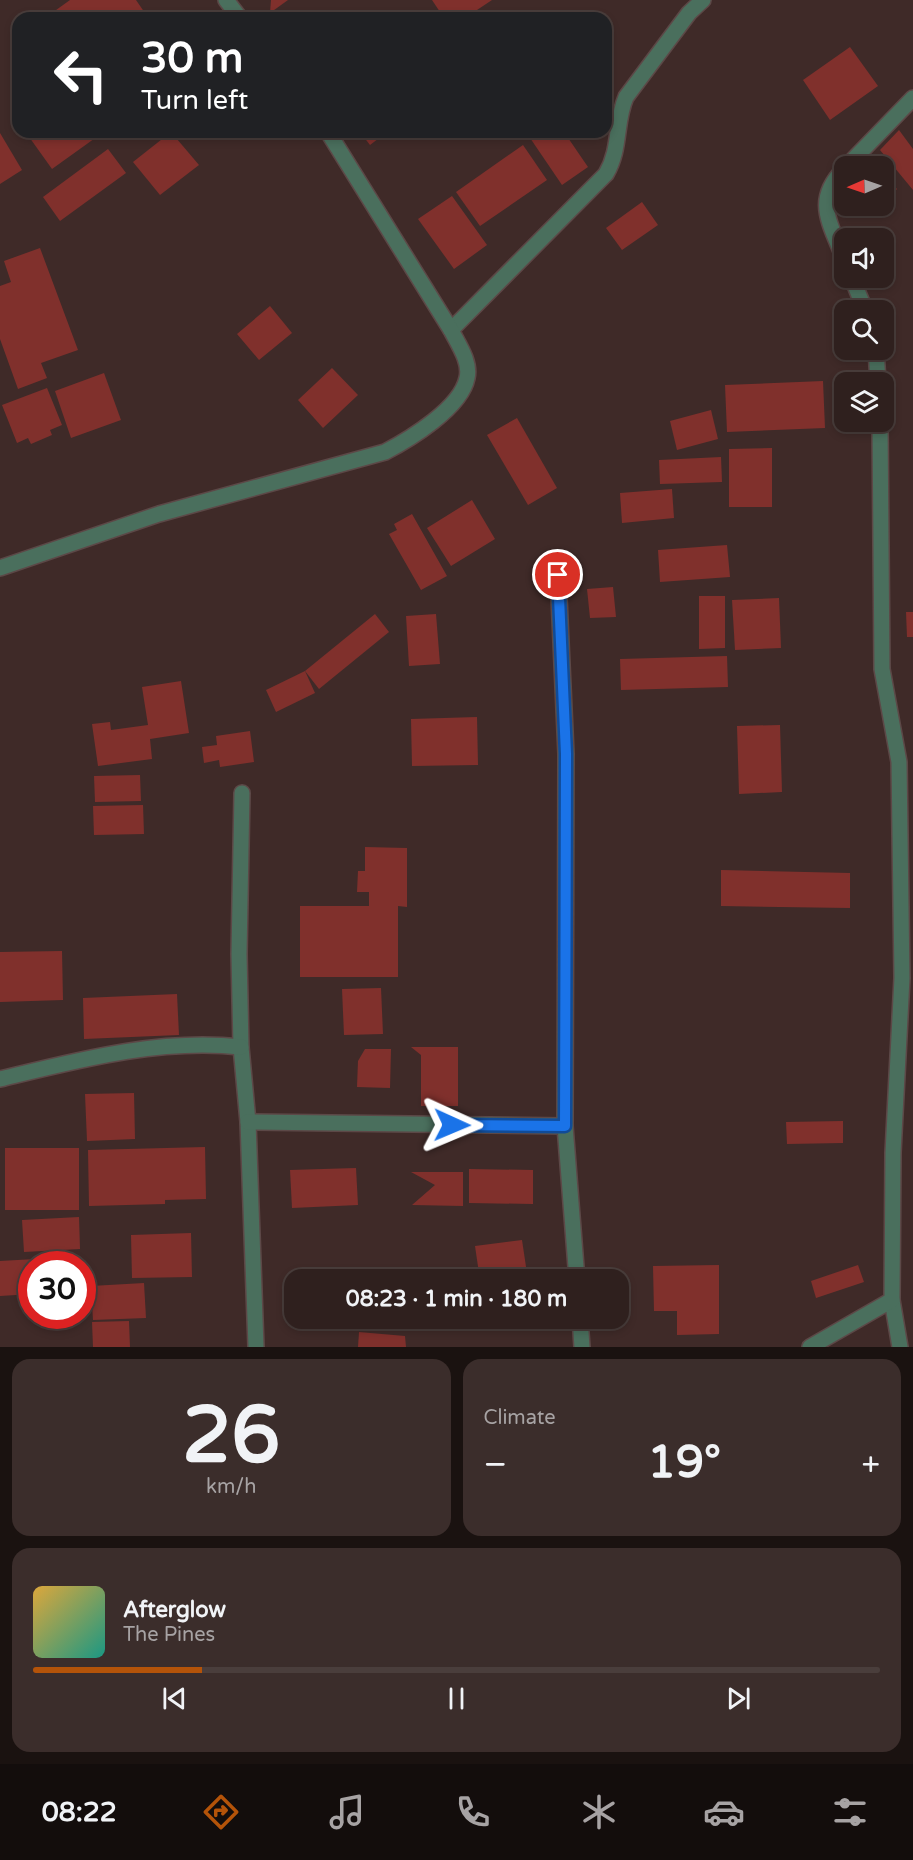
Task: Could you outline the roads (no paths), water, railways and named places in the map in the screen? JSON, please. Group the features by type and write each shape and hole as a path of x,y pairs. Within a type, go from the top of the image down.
{"street":[{"path":"226,0 235,12"},
{"path":"451,330 606,174 614,160 620,111 626,97 688,13 703,0"},
{"path":"857,156 913,98"},
{"path":"0,568 159,514 385,452 411,438 460,394 468,377 466,359 451,330 332,138"},
{"path":"834,180 830,184 826,199 829,220 834,233"},
{"path":"880,432 882,669 899,762 902,978 893,1154 892,1300 900,1347"},
{"path":"558,575 566,754 565,1126 576,1269"},
{"path":"242,793 239,954 241,1047 248,1122 256,1347"},
{"path":"0,1079 69,1062 143,1049 210,1044 241,1047"},
{"path":"248,1122 565,1126"},
{"path":"810,1347 892,1300"},
{"path":"581,1329 582,1347"}]}
